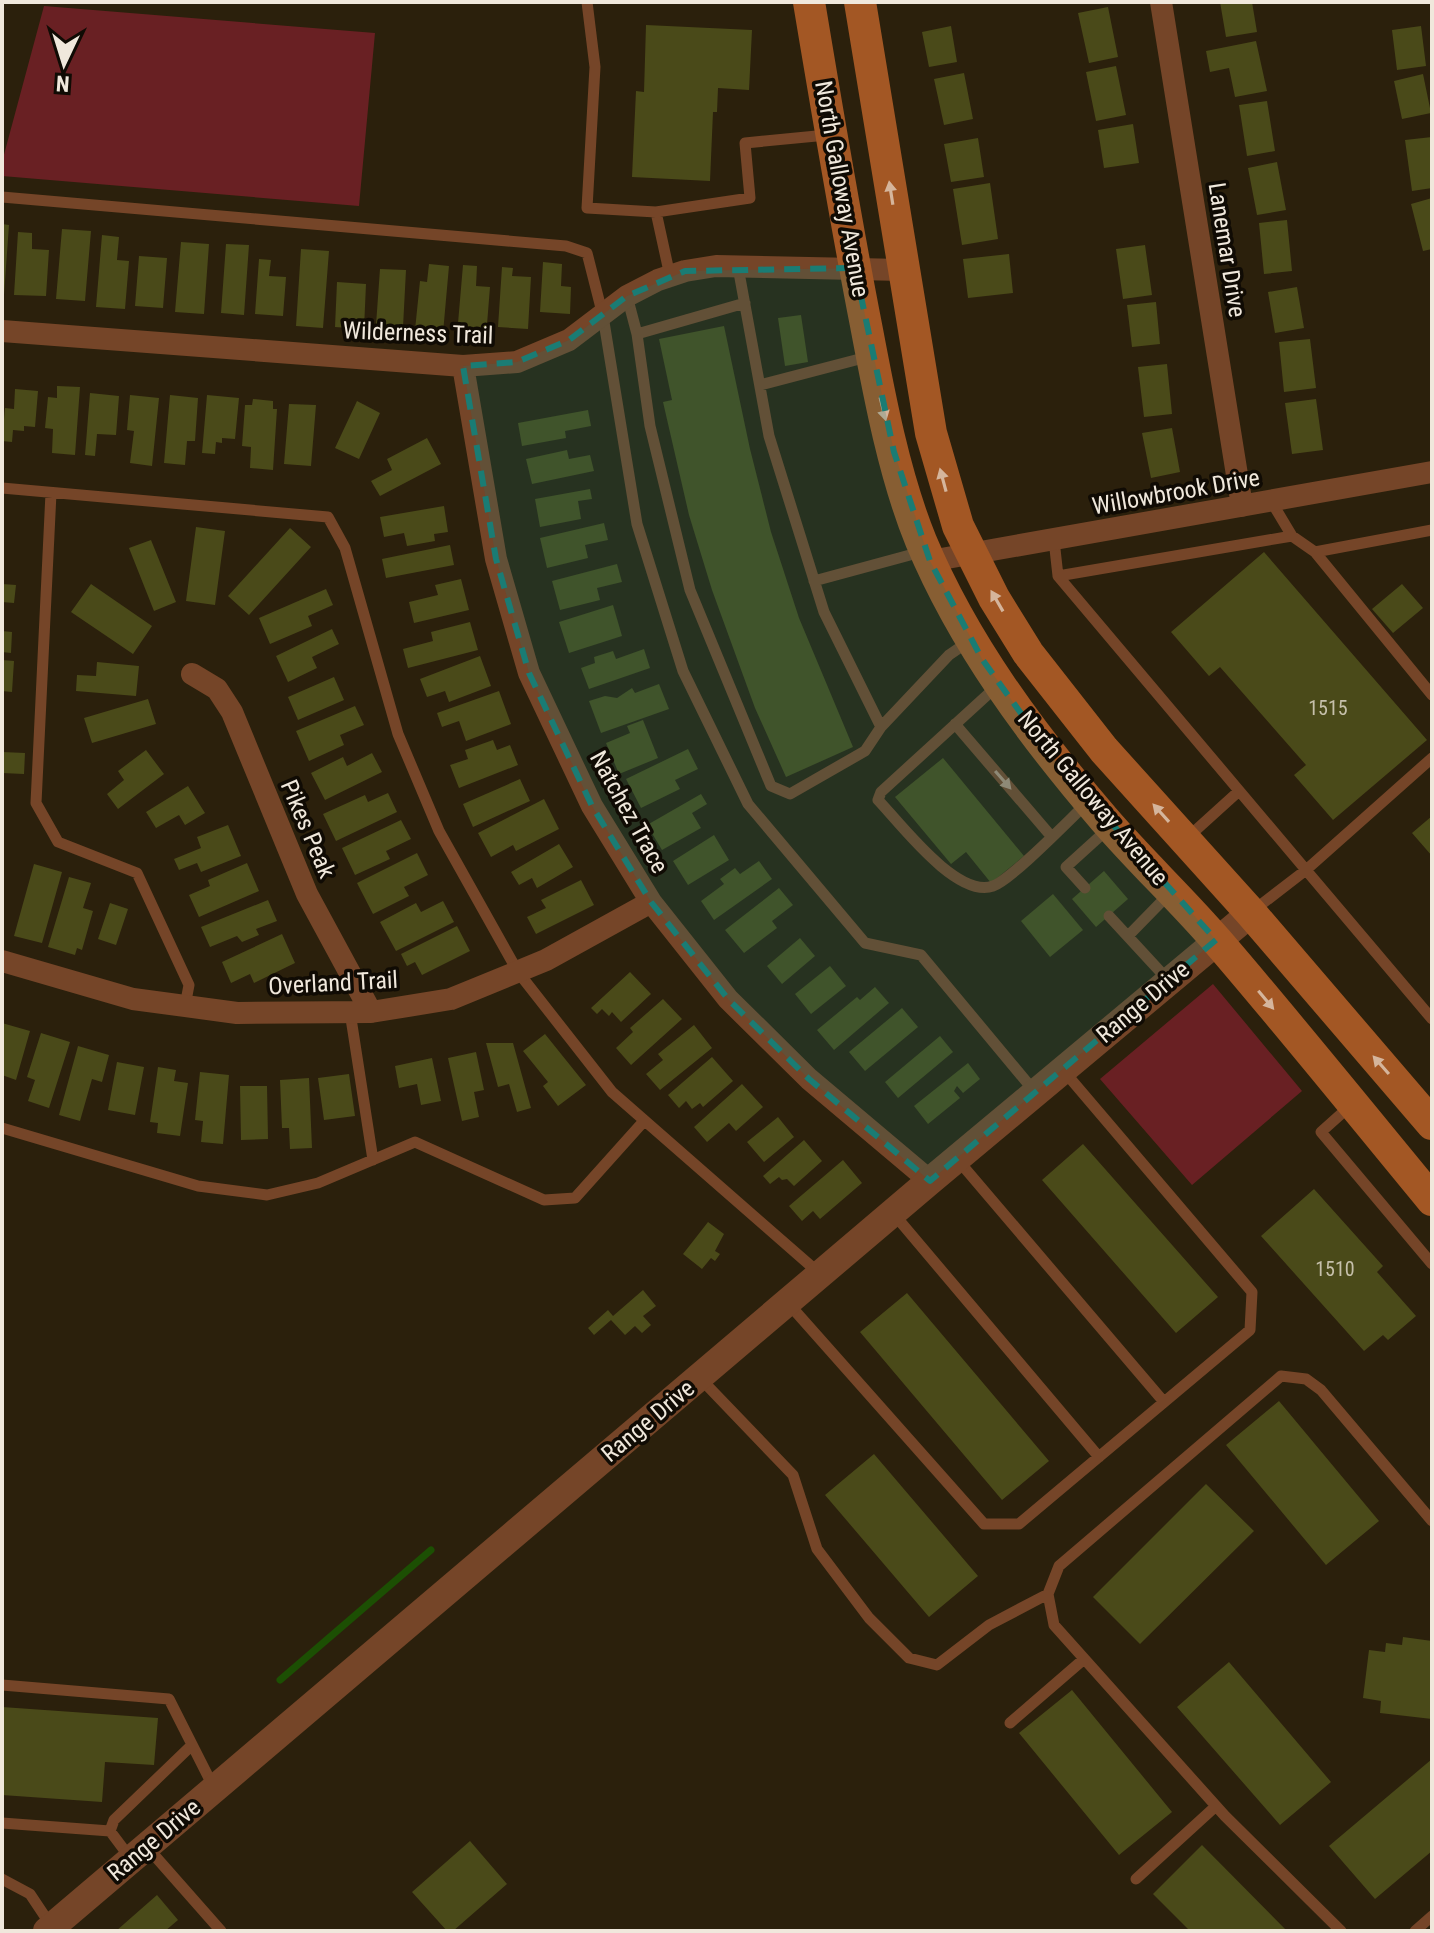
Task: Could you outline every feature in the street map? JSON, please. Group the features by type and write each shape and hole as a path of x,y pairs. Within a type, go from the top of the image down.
{"main road":[{"name":"North Galloway Avenue","path":"809,2 872,356 894,452 928,556 999,684 1053,758 1111,827 1216,940 1432,1200"},
{"name":"North Galloway Avenue","path":"860,2 931,433 947,494 994,598 1028,653 1104,750 1251,913 1432,1124"}],"street":[{"name":"Lanemar Drive","path":"1161,2 1242,506"},
{"name":"Wilderness Trail","path":"2,331 463,366 517,362 569,340 627,296 670,276 716,266 903,270"},
{"name":"Natchez Trace","path":"463,366 496,559 529,673 592,806 651,902 738,1009 809,1079 930,1181"},
{"name":"Willowbrook Drive","path":"928,556 1054,540 1432,472"},
{"name":"Pikes Peak","path":"192,674 217,689 232,712 307,894 360,1012"},
{"name":"Overland Trail","path":"2,961 133,999 237,1013 360,1012 451,999 546,960 651,902"},
{"name":"Range Drive","path":"52,1930 892,1213 1251,913"}],"lane":[{"path":"587,2 595,67 587,208 656,212 750,198 745,143 832,134"},
{"path":"2,197 566,246 587,253 603,316 637,524 683,671 748,804 865,943 921,955 1035,1093"},
{"path":"656,212 670,276"},
{"path":"738,267 769,436 814,581 824,612 881,727"},
{"path":"627,296 637,334 650,426 690,590 771,786 790,794 865,751 881,727 949,655 972,639"},
{"path":"637,334 745,303"},
{"path":"760,385 872,356"},
{"path":"2,488 328,517 345,548 404,748 439,831 518,972 612,1092 821,1274"},
{"path":"51,493 36,803 58,842 137,873 189,985 185,1006"},
{"path":"1271,501 1292,536 1315,552 1432,695"},
{"path":"1315,552 1432,530"},
{"path":"1058,576 1292,536"},
{"path":"1054,540 1058,576 1432,1019"},
{"path":"814,581 928,556"},
{"path":"999,684 881,792 878,800 944,871 974,887 992,887 1012,873 1089,801"},
{"path":"955,724 1051,836"},
{"path":"1251,913 1306,870 1432,758"},
{"path":"1185,840 1239,791"},
{"path":"1085,888 1066,867 1111,827"},
{"path":"1128,936 1171,891"},
{"path":"1109,916 1168,981"},
{"path":"360,1012 373,1160"},
{"path":"788,1302 984,1524 1019,1524 1250,1330 1252,1292 1062,1070"},
{"path":"1353,1104 1321,1132 1432,1264"},
{"path":"2,1128 198,1186 267,1195 318,1183 415,1142 544,1200 575,1198 644,1121"},
{"path":"957,1158 1164,1402"},
{"path":"892,1213 1099,1457"},
{"path":"1341,1931 1216,1806 1054,1625 1048,1594 1059,1566 1281,1376 1306,1379 1321,1390 1432,1521"},
{"path":"699,1377 793,1475 817,1549 869,1618 909,1658 937,1665 989,1625 1048,1594"},
{"path":"1010,1723 1084,1659"},
{"path":"2,1685 169,1699 215,1789"},
{"path":"110,1831 114,1820 192,1745"},
{"path":"1136,1879 1216,1806"},
{"path":"2,1823 110,1831 139,1853 221,1931"},
{"path":"2,1879 30,1894 52,1930"},
{"path":"1415,1931 1432,1916"}],"highlighted area":[{"path":"855,268 894,452 930,561 982,659 1053,758 1216,940 930,1181 809,1079 728,999 651,902 592,806 529,673 496,559 463,366 517,362 569,340 627,296 685,271"}],"shaded area":[{"path":"44,6 375,33 359,206 2,176 2,162"},
{"path":"1213,984 1302,1091 1192,1185 1100,1079"}],"building":[{"path":"1220,2 1252,2 1257,32 1226,37"},
{"path":"1108,7 1118,57 1089,63 1078,13"},
{"path":"646,25 752,30 749,90 718,88 717,112 713,112 710,181 632,177 636,91 644,92"},
{"path":"951,26 957,62 929,67 922,32"},
{"path":"1421,26 1426,66 1397,70 1392,30"},
{"path":"1256,41 1267,91 1235,97 1229,68 1210,72 1206,51"},
{"path":"1116,66 1126,115 1096,121 1086,72"},
{"path":"964,73 973,119 944,125 934,79"},
{"path":"1423,74 1431,113 1402,119 1394,81"},
{"path":"1267,101 1275,151 1247,156 1239,105"},
{"path":"1133,124 1139,163 1104,168 1098,130"},
{"path":"1432,137 1432,188 1412,191 1405,140"},
{"path":"978,138 984,177 951,182 944,144"},
{"path":"1277,162 1286,210 1257,215 1248,168"},
{"path":"990,183 998,239 962,245 953,189"},
{"path":"1432,198 1432,249 1423,251 1411,204"},
{"path":"1287,220 1292,271 1264,274 1259,223"},
{"path":"2,224 9,225 4,295 2,295"},
{"path":"62,229 91,231 85,301 56,299"},
{"path":"18,232 32,233 32,249 49,250 46,296 14,295"},
{"path":"102,235 119,237 117,260 129,261 125,309 96,307"},
{"path":"181,242 209,244 204,314 175,312"},
{"path":"226,244 249,245 244,315 221,313"},
{"path":"1145,245 1152,295 1123,299 1116,249"},
{"path":"301,249 329,251 323,328 296,326"},
{"path":"1009,254 1013,293 968,298 963,259"},
{"path":"139,256 167,258 163,308 135,306"},
{"path":"259,259 271,260 269,276 286,277 283,316 255,314"},
{"path":"543,262 562,264 561,286 571,287 570,314 540,312"},
{"path":"429,264 449,266 443,333 415,330 420,281 427,282"},
{"path":"463,265 477,266 476,286 490,287 486,337 457,335"},
{"path":"502,267 513,268 512,276 531,277 528,329 498,327"},
{"path":"380,269 406,270 403,327 376,325"},
{"path":"337,282 366,284 364,329 335,327"},
{"path":"1297,287 1304,328 1275,333 1268,292"},
{"path":"1156,302 1160,344 1132,347 1127,305"},
{"path":"801,315 808,362 785,366 778,318"},
{"path":"724,326 771,532 799,618 853,747 786,777 755,708 712,590 689,515 663,402 672,400 659,339"},
{"path":"1310,339 1316,388 1284,392 1279,342"},
{"path":"1167,364 1172,414 1144,417 1138,367"},
{"path":"57,386 80,387 75,455 52,453 53,429 45,428 48,397 57,398"},
{"path":"15,389 38,391 35,427 24,426 24,431 13,430 12,442 2,441 5,408 14,409"},
{"path":"90,393 119,396 116,435 97,434 95,456 85,455"},
{"path":"130,395 159,398 152,466 130,463 134,431 127,430"},
{"path":"170,395 198,398 195,441 187,441 185,465 164,463"},
{"path":"207,395 239,398 235,439 222,438 222,443 216,442 215,454 202,453"},
{"path":"253,399 273,401 273,409 277,409 273,470 250,468 251,447 242,446 245,405 252,405"},
{"path":"1316,399 1323,450 1292,454 1285,403"},
{"path":"357,401 380,413 359,459 335,448"},
{"path":"289,404 316,405 311,466 284,464"},
{"path":"588,410 591,426 565,431 566,438 522,446 518,423"},
{"path":"1172,428 1180,472 1151,478 1142,433"},
{"path":"427,438 441,464 380,496 371,481 392,470 387,459"},
{"path":"567,450 569,459 590,455 594,471 532,484 526,459"},
{"path":"590,489 592,499 578,501 581,519 540,527 535,499"},
{"path":"444,506 448,532 434,534 435,541 407,546 404,533 384,537 380,517"},
{"path":"604,523 608,540 585,545 588,558 547,568 540,538"},
{"path":"196,527 225,531 215,605 186,601"},
{"path":"290,528 311,547 249,615 228,596"},
{"path":"151,540 176,602 154,611 129,548"},
{"path":"450,545 454,565 386,578 382,559"},
{"path":"1264,552 1427,740 1333,820 1294,775 1306,765 1220,667 1209,676 1171,632"},
{"path":"617,564 622,582 597,588 600,600 560,610 552,581"},
{"path":"461,579 469,610 414,623 409,602 438,595 435,585"},
{"path":"2,584 16,585 14,603 2,602"},
{"path":"91,584 152,626 133,654 71,612"},
{"path":"1402,584 1423,608 1393,633 1372,609"},
{"path":"326,589 333,605 308,616 312,626 270,644 259,618"},
{"path":"613,605 622,636 569,653 559,622"},
{"path":"470,622 478,650 408,668 403,649 433,641 431,632"},
{"path":"332,629 339,644 312,657 317,668 288,682 276,656"},
{"path":"2,631 12,632 11,653 2,652"},
{"path":"644,649 650,668 589,689 581,668 595,663 594,657 613,651 616,659"},
{"path":"480,656 491,686 449,702 445,691 427,697 420,679"},
{"path":"2,660 14,661 12,692 2,691"},
{"path":"97,662 139,666 136,696 76,691 77,675 96,676"},
{"path":"334,677 344,700 298,720 288,697"},
{"path":"659,684 669,709 601,733 589,701 605,696 617,698 632,688 635,693"},
{"path":"499,691 511,724 466,741 459,721 442,727 437,713"},
{"path":"148,699 156,724 92,743 84,718"},
{"path":"355,706 364,725 340,735 344,745 309,761 296,731"},
{"path":"643,720 658,758 619,774 606,743 630,733 627,726"},
{"path":"493,740 497,750 510,745 518,765 459,788 450,765 468,759 465,750"},
{"path":"688,749 698,769 675,780 680,789 641,808 626,779"},
{"path":"146,750 164,774 118,809 107,794 124,780 118,771"},
{"path":"2,752 25,753 24,774 2,773"},
{"path":"372,753 382,772 325,800 311,773 343,757 347,766"},
{"path":"943,758 1024,856 991,883 966,852 951,864 895,797"},
{"path":"520,779 530,801 473,827 463,804"},
{"path":"188,786 205,813 185,825 179,815 156,828 146,812"},
{"path":"388,793 397,812 336,841 323,814 365,795 368,802"},
{"path":"701,794 707,804 692,813 701,828 662,850 647,825"},
{"path":"544,799 559,829 516,851 513,845 491,857 478,833"},
{"path":"1432,816 1432,856 1412,833"},
{"path":"401,820 411,839 386,851 390,859 355,875 342,848"},
{"path":"228,825 241,856 201,872 197,863 179,870 174,859 201,848 197,837"},
{"path":"714,835 729,860 688,885 673,861"},
{"path":"559,844 573,867 537,888 532,878 519,885 511,872"},
{"path":"417,853 428,875 404,887 409,896 373,914 357,883"},
{"path":"759,861 772,879 714,920 701,901 724,884 720,879 735,868 740,874"},
{"path":"247,863 259,891 199,917 189,895 210,886 208,880"},
{"path":"34,864 62,872 42,943 14,936"},
{"path":"1104,871 1128,899 1096,927 1072,899"},
{"path":"69,877 91,883 83,908 93,911 82,950 77,948 75,955 48,947"},
{"path":"581,880 594,905 536,934 527,917 546,908 541,900"},
{"path":"779,888 793,905 772,921 777,928 744,953 725,930"},
{"path":"1053,894 1083,930 1050,957 1021,921"},
{"path":"268,900 277,921 256,929 259,935 242,942 237,936 210,947 201,927"},
{"path":"443,901 454,922 396,951 380,922 416,903 421,912"},
{"path":"110,903 128,909 116,945 98,939"},
{"path":"457,926 470,951 422,975 415,962 407,966 401,954"},
{"path":"282,934 295,963 254,983 250,974 231,983 222,962"},
{"path":"800,938 815,956 782,984 767,966"},
{"path":"830,966 846,986 811,1014 795,994"},
{"path":"630,972 651,994 621,1022 612,1012 609,1016 602,1009 597,1014 591,1008"},
{"path":"875,987 889,1003 834,1050 817,1030 857,997 860,1000"},
{"path":"663,999 682,1019 631,1065 616,1048 633,1032 630,1028"},
{"path":"902,1008 918,1027 865,1071 849,1052"},
{"path":"2,1023 30,1031 16,1080 2,1075"},
{"path":"694,1025 712,1048 660,1090 646,1074 663,1060 658,1054"},
{"path":"41,1033 70,1042 49,1108 28,1101 35,1080 27,1077"},
{"path":"545,1034 586,1085 558,1106 543,1086 548,1082 523,1051"},
{"path":"940,1036 953,1052 898,1098 885,1082"},
{"path":"486,1043 513,1043 531,1108 517,1112 509,1084 498,1087"},
{"path":"78,1046 109,1055 102,1082 92,1079 80,1121 59,1115"},
{"path":"476,1052 484,1090 474,1092 479,1117 462,1121 448,1058"},
{"path":"712,1057 733,1081 703,1107 700,1103 692,1109 686,1101 679,1108 668,1095"},
{"path":"432,1058 441,1101 421,1105 417,1084 399,1088 395,1066"},
{"path":"117,1062 144,1067 135,1115 108,1110"},
{"path":"968,1063 980,1079 963,1093 957,1086 954,1091 960,1098 928,1124 914,1106"},
{"path":"158,1067 176,1070 174,1081 188,1083 180,1136 157,1133 158,1123 150,1122"},
{"path":"200,1072 229,1075 223,1144 201,1142 203,1121 195,1120"},
{"path":"349,1074 355,1116 324,1120 318,1078"},
{"path":"309,1078 312,1148 290,1149 289,1128 282,1128 280,1080"},
{"path":"742,1084 763,1107 736,1131 729,1123 707,1142 694,1127"},
{"path":"240,1086 267,1086 268,1139 241,1140"},
{"path":"778,1117 794,1137 764,1162 747,1142"},
{"path":"804,1140 822,1161 794,1186 787,1179 779,1177 770,1184 763,1176"},
{"path":"1083,1144 1218,1297 1176,1333 1042,1180"},
{"path":"843,1160 862,1183 820,1219 813,1211 802,1221 789,1206"},
{"path":"1314,1189 1383,1266 1377,1272 1416,1316 1388,1340 1383,1335 1364,1351 1261,1236"},
{"path":"708,1222 724,1234 715,1251 720,1254 715,1261 711,1258 702,1269 683,1254"},
{"path":"643,1290 656,1306 643,1316 651,1325 642,1333 635,1326 625,1335 611,1320 594,1335 588,1328 608,1310 613,1316"},
{"path":"907,1293 1049,1461 1002,1500 860,1332"},
{"path":"1279,1401 1379,1521 1326,1565 1226,1445"},
{"path":"874,1454 978,1576 929,1617 825,1495"},
{"path":"1206,1484 1254,1531 1140,1644 1093,1597"},
{"path":"1403,1637 1432,1641 1432,1719 1380,1713 1381,1701 1363,1698 1369,1650 1385,1652 1386,1643 1402,1645"},
{"path":"1229,1662 1331,1782 1280,1825 1177,1707"},
{"path":"1072,1690 1172,1812 1119,1855 1019,1733"},
{"path":"2,1707 158,1718 154,1765 105,1762 102,1802 2,1795"},
{"path":"1432,1759 1432,1851 1375,1899 1329,1846"},
{"path":"470,1841 507,1884 453,1931 447,1931 412,1892"},
{"path":"1202,1845 1287,1931 1190,1931 1153,1894"},
{"path":"157,1895 178,1920 165,1931 116,1931"}],"waterway":[{"path":"280,1680 431,1550"}]}
